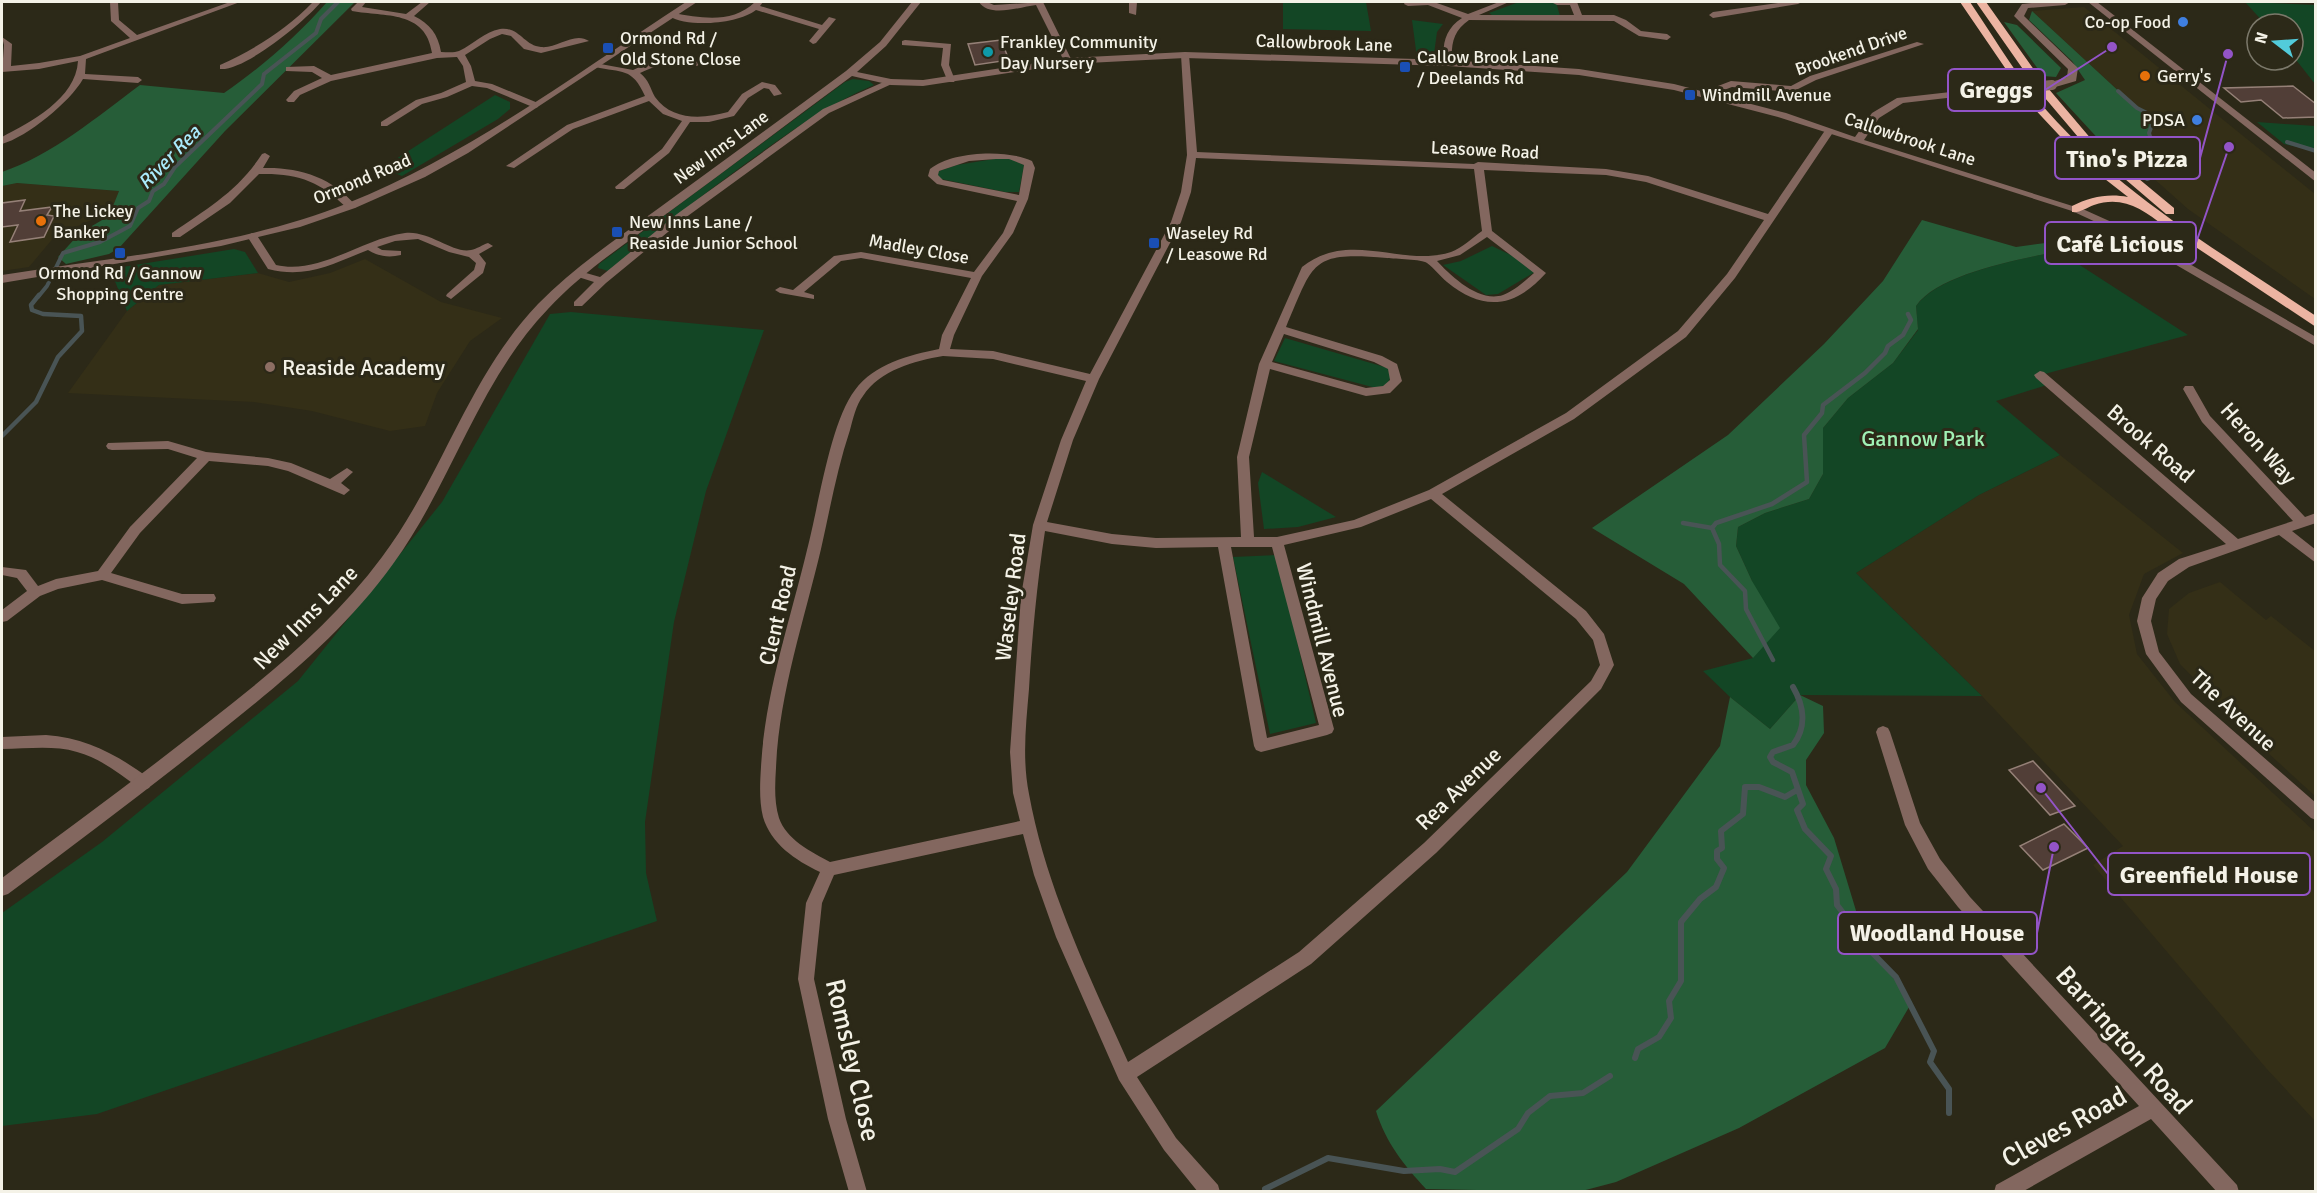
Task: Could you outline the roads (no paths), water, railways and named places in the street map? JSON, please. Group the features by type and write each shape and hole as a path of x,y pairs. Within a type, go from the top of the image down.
{"highway":[{"path":"1965,2 2033,101 2091,162 2168,223 2316,323"},
{"path":"1982,2 2038,83 2088,142 2182,221 2316,310"},
{"path":"2091,162 2102,183 2093,200"},
{"path":"2076,209 2093,200 2112,198 2127,200 2168,223"}],"street":[{"path":"114,2 115,21 136,38"},
{"path":"2,39 8,44 4,68 48,65 82,58 236,2"},
{"path":"223,67 248,56 291,29 317,2"},
{"path":"362,2 355,9 389,11 420,22 436,38 437,54"},
{"path":"408,17 426,2"},
{"name":"Ormond Road","path":"2,279 184,250 252,236 351,206 421,175 535,105 692,2"},
{"path":"850,73 882,44 916,2"},
{"path":"983,2 993,8 1039,2 1068,61"},
{"path":"1133,2 1133,13"},
{"path":"1408,4 1427,2 1470,18 1622,19 1634,31 1644,35 1668,33 1675,44"},
{"path":"1448,63 1445,46 1448,35 1458,24 1505,2"},
{"path":"1557,3 1573,2 1579,18"},
{"path":"1713,15 1798,2"},
{"path":"1858,141 1876,112 1886,105 1901,100 2052,85 2072,79 2073,68 2019,16 2025,6 2065,2"},
{"path":"2092,2 2316,179"},
{"path":"673,16 713,22 730,19 757,4 824,28"},
{"path":"813,40 832,19"},
{"path":"291,100 297,93 329,78 437,54 460,54 498,32 507,31 515,34 526,47 543,51 555,49 571,40 585,41"},
{"path":"905,43 948,46 945,65 951,80"},
{"name":"Brookend Drive","path":"1713,96 1721,88 1731,84 1796,92 1813,78 1920,44"},
{"path":"460,54 467,66 471,83"},
{"name":"Callowbrook Lane","path":"1068,61 1185,55 1448,63 1579,72 1644,81 1713,96 2076,209 2132,235 2316,342"},
{"name":"Waseley Road","path":"1185,55 1192,155 1186,192 1176,222 1093,379 1067,440 1039,525 1028,596 1017,752 1021,793 1029,826 1042,875 1064,937 1125,1074 1170,1144 1212,1191"},
{"path":"634,73 661,60 675,57 697,63"},
{"path":"2,141 53,108 80,76 82,58"},
{"name":"New Inns Lane","path":"2,888 144,783 257,693 318,640 366,590 405,536 497,366 536,314 579,274 850,73 891,82 923,84 1068,61"},
{"path":"598,64 634,73 644,81 650,97 676,117 687,120 699,121 731,114 745,96 762,85 772,87 777,94"},
{"path":"289,69 314,69 329,78"},
{"path":"80,76 138,80"},
{"name":"New Inns Lane","path":"578,304 602,281 681,216 826,111 891,82"},
{"path":"384,124 419,102 444,95 471,83 489,86 535,105"},
{"path":"511,166 570,128 650,97"},
{"path":"620,187 664,156 673,146 687,120"},
{"name":"Windmill Avenue","path":"1039,525 1123,540 1224,544 1278,542 1356,524 1433,494 1570,416 1682,333 1731,276 1829,131"},
{"name":"Leasowe Road","path":"1192,155 1606,172 1635,176 1769,218"},
{"path":"176,235 241,189 258,171 265,156"},
{"path":"944,351 948,335 977,276 1008,233 1023,199 1030,168 1029,163 1020,158 992,156 946,165 934,173 933,176 940,182 1023,199"},
{"path":"1429,258 1443,274 1486,301 1503,299 1541,273 1487,232 1478,165"},
{"path":"258,171 295,171 316,178 335,189 351,206"},
{"path":"1248,543 1242,457 1265,364 1306,269 1313,260 1343,253 1429,258 1453,254 1487,232"},
{"path":"252,236 272,267 285,270 310,268 399,237 415,236 478,257 481,267 451,296"},
{"path":"470,254 488,246"},
{"path":"370,247 380,253 397,253"},
{"name":"Madley Close","path":"796,293 838,258 861,255 977,276"},
{"path":"579,274 602,281"},
{"path":"780,290 810,297"},
{"path":"1265,364 1366,392 1386,390 1396,381 1393,367 1378,359 1279,329"},
{"name":"Clent Road","path":"830,869 799,855 773,824 767,782 773,723 835,463 854,398 872,380 894,366 916,357 944,351 975,351 1093,379"},
{"name":"Brook Road","path":"2040,375 2235,544"},
{"name":"Heron Way","path":"2189,389 2205,418 2302,522"},
{"path":"112,446 168,445 206,456 291,467 344,490"},
{"path":"117,459 128,446"},
{"path":"102,574 135,530 206,456"},
{"path":"331,484 347,472"},
{"name":"Rea Avenue","path":"1125,1074 1305,958 1430,848 1596,685 1607,665 1599,638 1581,615 1433,494"},
{"name":"The Avenue","path":"2316,518 2184,563 2163,577 2149,598 2144,621 2153,654 2186,698 2316,813"},
{"path":"2280,529 2316,558"},
{"name":"Windmill Avenue","path":"1224,544 1261,746 1327,729 1278,542"},
{"path":"5,571 21,573 35,592"},
{"path":"2,616 35,592 56,584 102,574 183,599 209,598"},
{"name":"Barrington Road","path":"1883,732 1913,825 1934,864 1964,902 2151,1109 2230,1191"},
{"path":"2,743 57,740 83,745 105,754 144,783"},
{"path":"830,869 1029,826"},
{"name":"Romsley Close","path":"830,869 814,903 806,979 837,1119 858,1191"},
{"name":"Cleves Road","path":"2003,1191 2151,1109"}],"waterway":[{"name":"River Rea","path":"38,297 47,286 63,253 100,242 130,226 138,208 149,201 153,191 164,184 175,167 262,84 264,74 316,33 321,19 338,2"},
{"path":"2118,91 2137,108 2155,117 2149,133 2160,168 2158,175 2147,179"},
{"path":"2287,142 2316,151"},
{"name":"River Rea","path":"2,436 36,402 58,357 82,331 81,316 43,314 32,310 31,305 39,295"},
{"path":"1712,528 1716,523 1772,504 1807,482 1804,435 1822,413 1823,405 1865,373 1885,353 1888,346 1903,335 1911,320 1908,314"},
{"path":"1683,523 1712,528"},
{"path":"1712,528 1719,544 1720,565 1745,591 1746,609 1773,660"},
{"path":"1793,687 1802,709 1800,731 1793,745 1773,752 1770,757 1773,762 1792,772 1803,804 1797,810 1805,829 1831,856 1826,869 1836,889 1837,905 1847,918 1849,929 1896,977 1934,1051 1930,1062 1949,1089 1949,1113"},
{"path":"1635,1058 1638,1049 1659,1037 1671,1018 1669,1001 1681,981 1681,922 1700,899 1716,887 1724,868 1717,859 1717,851 1722,848 1721,831 1743,814 1745,787 1759,787 1785,797 1797,790"},
{"path":"1265,1189 1328,1158 1404,1171 1440,1169 1455,1172 1518,1129 1528,1113 1550,1096 1583,1093 1610,1076"}],"place":[{"name":"Co-op Food","path":"2183,22"},
{"name":"Greggs","path":"2112,47"},
{"name":"Ormond Rd / Old Stone Close","path":"608,48"},
{"name":"Frankley Community Day Nursery","path":"988,52"},
{"name":"Tino's Pizza","path":"2228,54"},
{"name":"Callow Brook Lane / Deelands Rd","path":"1405,67"},
{"name":"Gerry's","path":"2145,76"},
{"name":"Windmill Avenue","path":"1690,95"},
{"name":"PDSA","path":"2197,120"},
{"name":"Café Licious","path":"2229,147"},
{"name":"The Lickey Banker","path":"41,221"},
{"name":"New Inns Lane / Reaside Junior School","path":"617,232"},
{"name":"Waseley Rd / Leasowe Rd","path":"1154,243"},
{"name":"Ormond Rd / Gannow Shopping Centre","path":"120,253"},
{"name":"Reaside Academy","path":"270,367"},
{"name":"Greenfield House","path":"2041,788"},
{"name":"Woodland House","path":"2054,847"}],"park label":[{"name":"Gannow Park","path":"1923,438"}]}
